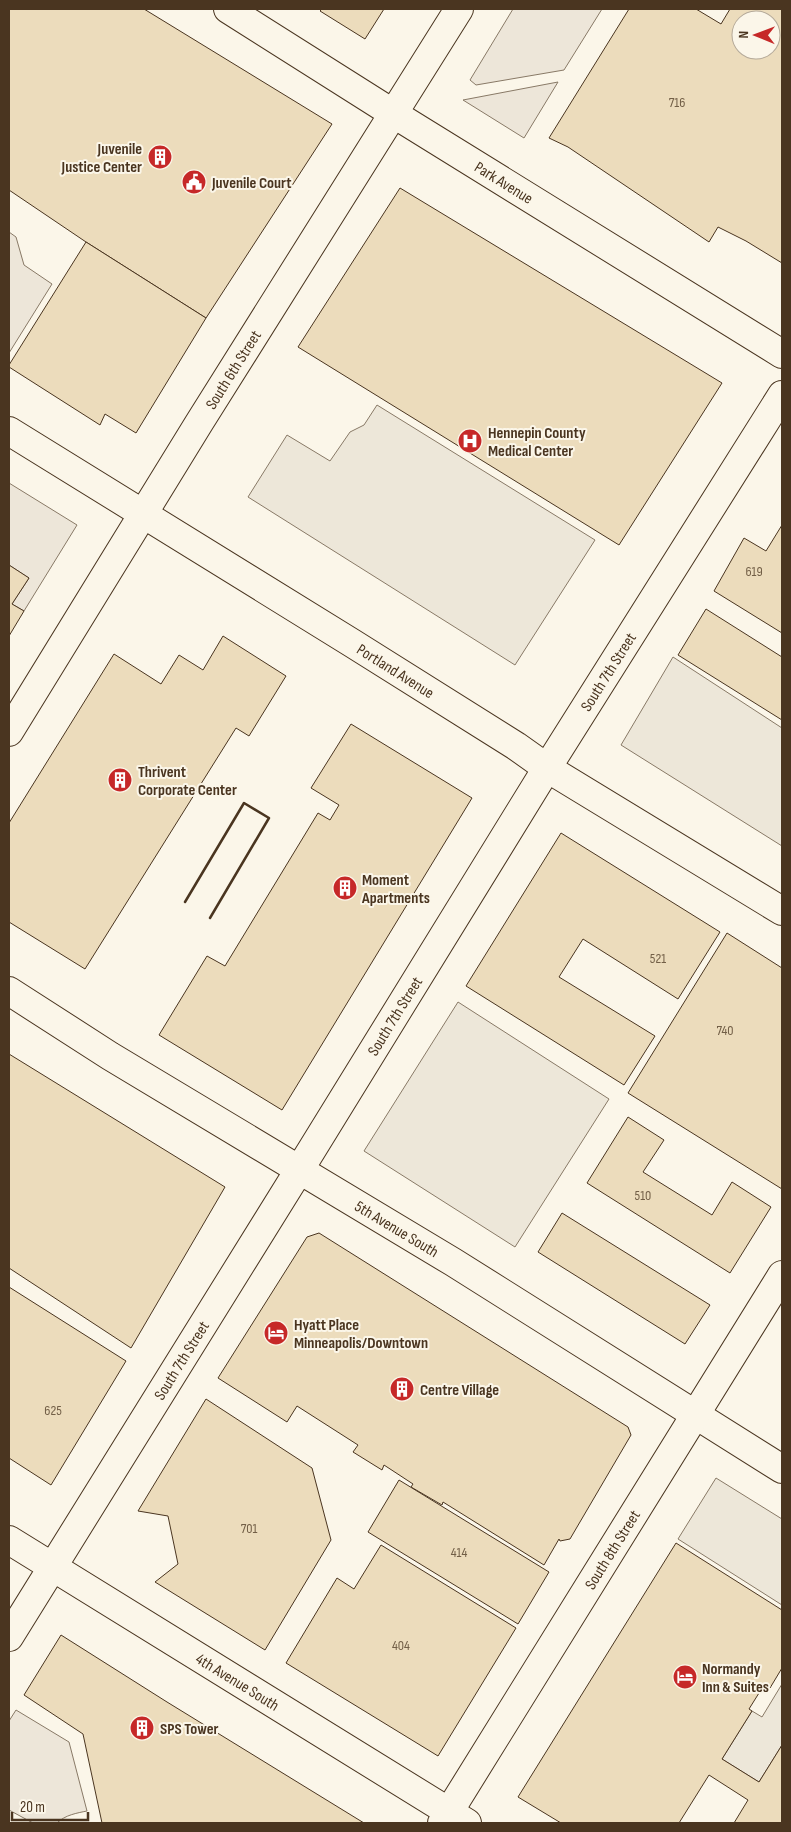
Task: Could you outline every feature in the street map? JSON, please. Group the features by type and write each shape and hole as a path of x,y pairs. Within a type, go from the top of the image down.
{"main road":[{"name":"Park Avenue","path":"228,9 782,354"},
{"name":"South 6th Street","path":"9,732 459,9"},
{"name":"South 7th Street","path":"9,1637 547,768 782,395"},
{"name":"Portland Avenue","path":"9,431 516,746 547,768 782,911"},
{"name":"5th Avenue South","path":"9,992 126,1066 453,1262 782,1469"},
{"name":"South 8th Street","path":"452,1819 694,1415 782,1275"},
{"name":"4th Avenue South","path":"9,1540 452,1819"}],"shaded area":[{"path":"513,9 602,9 564,70 476,85 470,80"},
{"path":"558,82 524,138 463,100"},
{"path":"9,232 16,237 24,265 52,284 9,353"},
{"path":"377,405 595,540 515,665 248,497 287,435 330,461 350,432 364,425"},
{"path":"9,483 77,525 24,611 12,604 29,578 9,565"},
{"path":"673,657 782,728 782,846 621,745"},
{"path":"458,1002 609,1099 515,1247 364,1151"},
{"path":"716,1478 782,1519 782,1605 678,1539"},
{"path":"782,1684 782,1745 759,1782 722,1759 752,1711 762,1717"},
{"path":"16,1710 69,1742 87,1811 67,1816 57,1823 33,1823 9,1810 9,1721"}],"building":[{"name":"Juvenile Justice Center","path":"9,9 144,9 332,124 206,318 86,242 9,190"},
{"path":"322,9 384,9 365,39 320,11"},
{"path":"629,9 696,9 721,24 730,9 782,9 782,263 746,241 718,227 709,242 568,147 549,138"},
{"path":"400,188 722,383 619,545 298,347"},
{"path":"86,242 206,318 136,433 105,414 100,425 9,367"},
{"path":"782,525 782,633 714,591 744,538 766,551"},
{"path":"9,565 29,578 12,604 24,611 9,636"},
{"path":"706,609 782,657 782,720 678,655"},
{"name":"Thrivent Corporate Center","path":"223,636 286,676 249,736 236,728 85,969 9,922 9,823 114,654 161,684 179,655 203,670"},
{"name":"Moment Apartments","path":"351,724 472,798 282,1110 159,1035 207,956 225,966 318,813 330,820 339,805 311,788"},
{"path":"561,833 720,932 678,999 583,939 559,977 655,1036 624,1085 466,986"},
{"path":"727,933 782,968 782,1189 628,1093"},
{"path":"9,1054 225,1187 131,1348 9,1268"},
{"path":"628,1117 664,1140 643,1172 712,1215 732,1182 771,1207 730,1273 587,1183"},
{"path":"562,1213 710,1305 685,1344 538,1252"},
{"name":"Centre Village","path":"319,1233 628,1427 631,1435 570,1539 560,1541 559,1539 544,1565 443,1502 442,1505 411,1487 413,1484 384,1465 382,1470 353,1452 358,1445 297,1406 287,1422 218,1378 307,1237"},
{"path":"9,1287 126,1361 51,1485 9,1458"},
{"path":"206,1399 312,1468 331,1540 265,1650 155,1582 178,1564 168,1516 138,1511"},
{"path":"399,1480 549,1572 518,1624 368,1532"},
{"name":"Normandy Inn & Suites","path":"676,1543 782,1610 782,1668 770,1688 764,1685 749,1709 752,1711 722,1759 759,1782 782,1745 782,1823 734,1823 748,1800 709,1775 679,1823 561,1823 518,1797"},
{"path":"381,1545 516,1628 438,1756 286,1663 337,1578 354,1589"},
{"name":"SPS Tower","path":"61,1635 364,1823 102,1823 83,1734 24,1695"}],"wall":[{"path":"185,902 244,803 269,818 210,918"}],"place":[{"name":"Juvenile Justice Center","path":"160,157"},
{"name":"Juvenile Court","path":"194,182"},
{"name":"Hennepin County Medical Center","path":"470,441"},
{"name":"Thrivent Corporate Center","path":"120,780"},
{"name":"Moment Apartments","path":"345,888"},
{"name":"Hyatt Place Minneapolis/Downtown","path":"276,1333"},
{"name":"Centre Village","path":"402,1389"},
{"name":"Normandy Inn & Suites","path":"685,1677"},
{"name":"SPS Tower","path":"142,1728"}]}
